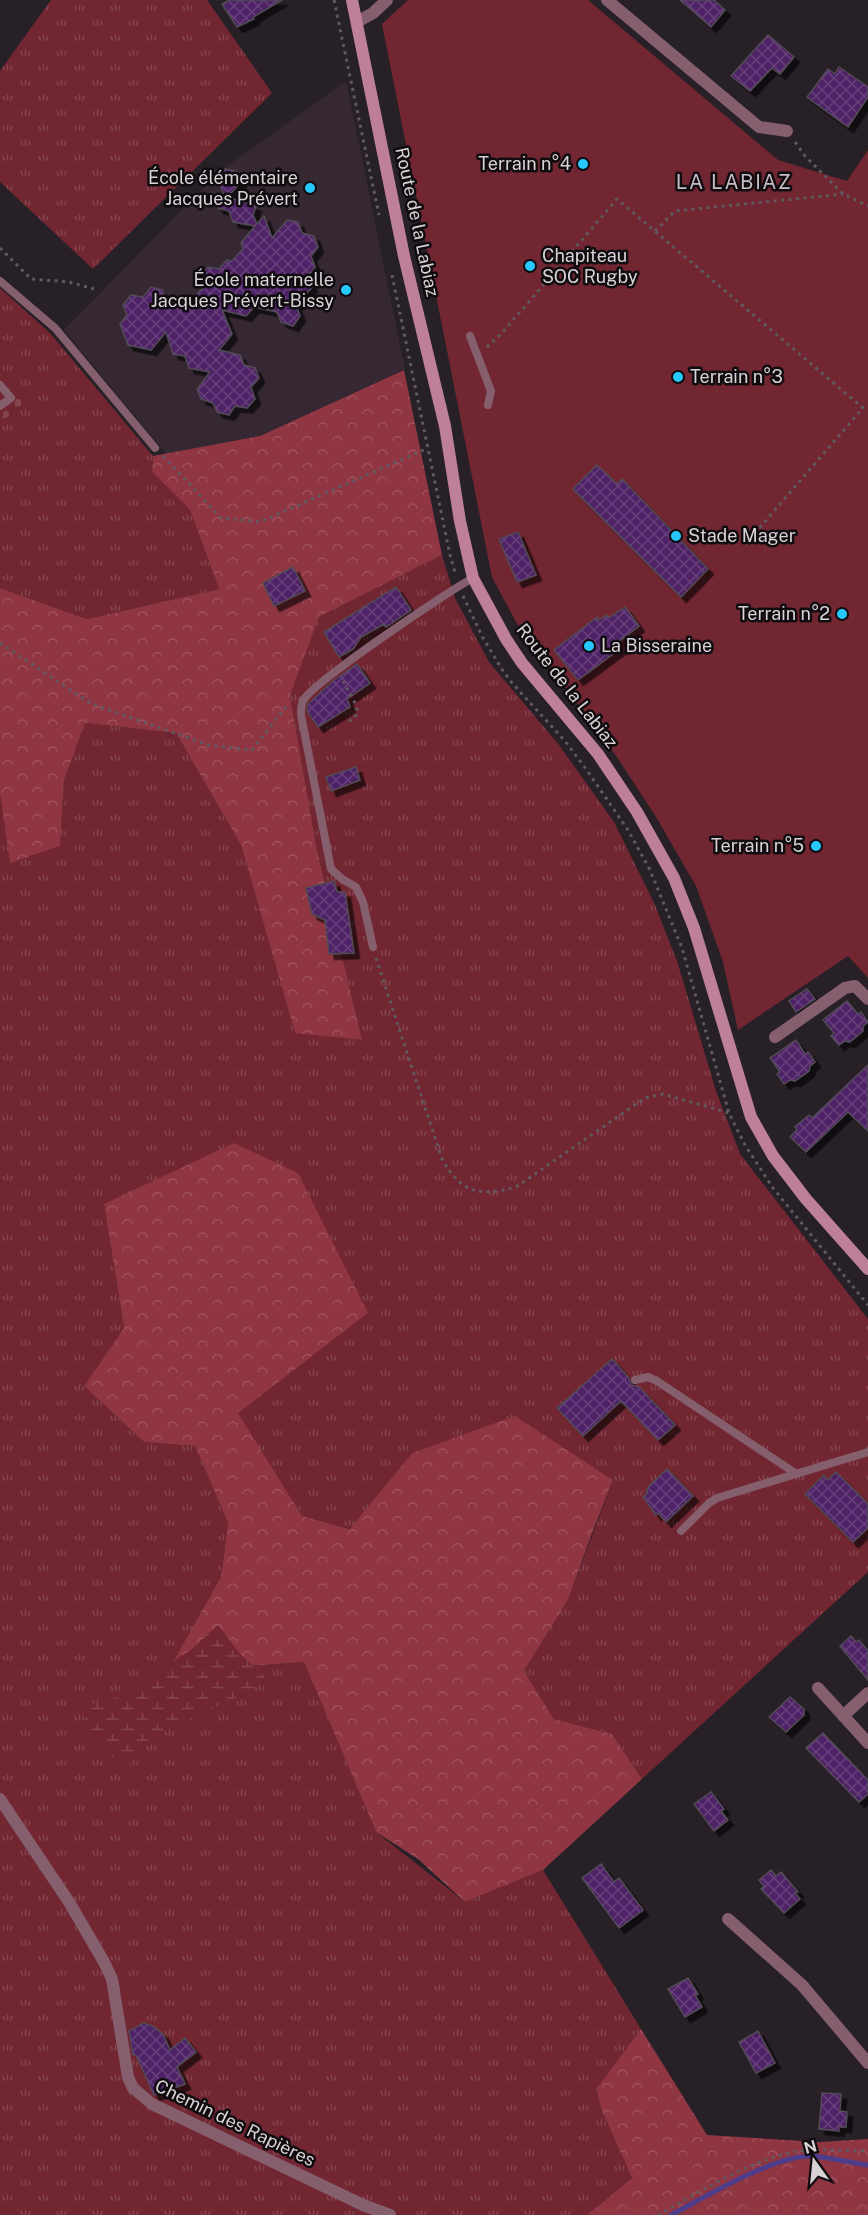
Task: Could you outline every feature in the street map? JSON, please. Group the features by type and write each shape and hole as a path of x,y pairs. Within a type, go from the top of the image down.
{"main road":[{"name":"Route de la Labiaz","path":"352,0 404,256 445,426 460,521 473,578 522,663 598,754 637,812 674,878 694,928 751,1117 773,1156 806,1199 868,1269"}],"street":[{"path":"357,22 373,13 387,0"},
{"path":"607,0 759,127 787,131"},
{"path":"775,1037 845,988 855,986 868,999"},
{"path":"818,1688 868,1743"},
{"path":"843,1716 868,1693"},
{"name":"Chemin des Rapières","path":"0,1799 69,1902 112,1979 125,2063 134,2088 152,2104 363,2205 390,2215"},
{"path":"728,1918 802,1985 868,2063"}],"lane":[{"path":"0,281 55,328 155,448"},
{"path":"470,336 491,391 488,405"},
{"path":"0,385 11,398 0,406"},
{"path":"373,947 363,902 356,887 331,869 301,715 303,700 335,672 473,578"},
{"path":"635,1380 648,1377 657,1381 795,1473"},
{"path":"681,1531 717,1498 868,1452"}],"path":[{"path":"333,0 381,222"},
{"path":"787,131 805,156 843,194 868,206"},
{"path":"655,231 675,211 843,194"},
{"path":"477,356 502,333 617,199 862,408 742,548"},
{"path":"0,248 30,279 69,282 94,289"},
{"path":"391,271 450,555 459,586 483,638 503,671 565,741 586,769 628,830 650,870 682,948 729,1113 745,1145 773,1188 868,1305"},
{"path":"155,448 221,518 260,522 428,448"},
{"path":"0,643 90,703 208,746 252,750 285,708 303,700"},
{"path":"335,672 347,686 358,714 352,720 345,722"},
{"path":"373,947 442,1159 452,1177 464,1186 480,1192 498,1192 516,1187 645,1098 663,1094 751,1117"},
{"path":"658,2215 712,2185 760,2163 789,2154 807,2150 868,2151"}],"shaded area":[{"path":"346,81 405,369 260,436 166,454 64,330 219,172"}],"green space":[{"path":"51,0 207,0 272,93 93,269 0,182 0,71"},
{"name":"Stade Mager","path":"408,0 588,0 778,160 847,181 868,150 868,978 848,956 738,1030 723,962 696,886 656,817 615,754 516,622 492,577 382,24"},
{"path":"0,288 50,333 153,456 152,472 190,510 219,589 87,619 0,588 0,423 26,402 0,369"},
{"path":"0,369 26,402 0,423"},
{"path":"404,370 442,555 319,617 290,696 317,850 362,1040 295,1033 241,845 176,733 85,723 64,781 60,846 10,863 0,794 0,588 87,619 219,589 190,510 152,472 153,456 260,436"},
{"path":"442,555 455,598 489,662 559,745 614,822 655,905 678,964 716,1091 740,1154 868,1319 868,1572 642,1779 612,1734 554,1719 524,1671 568,1600 613,1480 514,1417 412,1453 351,1529 302,1516 237,1413 368,1313 104,1204 124,1328 84,1386 144,1442 195,1446 228,1523 221,1577 167,1672 304,1662 376,1832 465,1902 543,1870 641,2029 596,2089 602,2111 632,2178 587,2215 0,2215 0,794 10,862 60,846 64,781 85,723 176,733 241,845 295,1032 362,1040 317,850 290,696 319,617"},
{"path":"234,1143 298,1173 368,1313 238,1413 302,1516 350,1529 412,1453 515,1416 613,1480 568,1600 524,1671 554,1719 612,1734 642,1779 543,1870 465,1902 418,1859 376,1832 304,1662 167,1672 221,1577 228,1523 195,1446 144,1442 84,1386 124,1328 104,1204"},
{"path":"218,1625 240,1654 268,1680 234,1699 162,1732 144,1746 129,1765 102,1749 92,1735 81,1706 117,1698 192,1649"},
{"path":"641,2029 707,2135 819,2142 868,2139 868,2215 587,2215 632,2178 602,2111 596,2089"}],"building":[{"path":"230,0 282,0 253,17 254,19 237,27 222,4"},
{"path":"680,0 714,0 725,10 711,27"},
{"path":"768,35 794,57 780,74 772,68 750,91 731,76"},
{"path":"839,67 868,87 868,97 848,127 807,97 828,69 835,74"},
{"path":"224,169 236,171 241,182 227,197 256,206 253,215 257,224 264,216 272,238 287,220 298,222 302,233 314,236 318,247 311,256 315,267 308,276 312,287 296,306 300,316 293,326 281,322 277,312 254,307 246,316 222,310 232,334 219,350 240,355 244,365 255,368 259,378 251,387 255,399 247,408 235,406 229,415 217,412 213,403 201,399 197,389 210,372 189,368 185,356 173,354 166,332 151,350 128,345 120,324 127,315 123,305 131,295 143,297 151,287 162,290 166,301 188,304 203,288 199,278 208,267 219,269 227,260 232,261 243,249 241,243 255,226 233,222 229,211 218,208 212,193 225,197 217,177"},
{"path":"597,465 617,484 622,479 708,569 681,597 573,489"},
{"path":"518,532 536,575 517,582 499,539"},
{"path":"293,567 305,591 274,606 263,583"},
{"path":"396,587 411,610 386,627 384,624 361,637 353,649 339,657 324,632"},
{"name":"La Bisseraine","path":"625,607 639,626 617,643 621,648 578,680 554,650 597,617 599,620 607,615 609,618"},
{"path":"357,664 370,683 347,699 350,707 318,727 307,711 308,704 333,681"},
{"path":"356,767 360,780 331,791 326,777"},
{"path":"334,881 337,892 345,892 354,953 329,954 325,920 312,914 306,888"},
{"path":"807,989 815,999 796,1012 789,1001"},
{"path":"847,1001 858,1014 861,1012 868,1022 863,1026 863,1031 850,1042 845,1041 839,1045 831,1036 834,1033 823,1020"},
{"path":"796,1040 805,1054 808,1052 815,1062 810,1066 809,1071 795,1081 790,1080 784,1084 777,1074 780,1072 770,1058"},
{"path":"868,1065 868,1131 848,1112 806,1152 790,1137 797,1130 795,1127 809,1115 812,1118"},
{"path":"612,1359 629,1378 631,1385 639,1387 675,1425 658,1440 621,1401 583,1436 557,1408"},
{"path":"667,1469 693,1496 666,1522 658,1513 656,1515 643,1497 648,1493 646,1491 650,1485"},
{"path":"836,1472 868,1504 868,1528 853,1542 805,1494 824,1475 828,1480"},
{"path":"851,1636 856,1642 859,1640 868,1651 868,1680 840,1646"},
{"path":"790,1697 804,1709 804,1715 786,1732 769,1717"},
{"path":"823,1733 868,1780 868,1794 859,1802 806,1748"},
{"path":"711,1792 724,1809 721,1811 728,1820 714,1831 694,1804"},
{"path":"601,1864 614,1882 619,1878 643,1910 619,1928 582,1878"},
{"path":"771,1870 776,1876 781,1872 798,1892 795,1893 800,1899 784,1913 761,1889 764,1886 759,1880"},
{"path":"688,1978 698,1994 695,1995 702,2007 685,2017 668,1989"},
{"path":"144,2023 163,2034 170,2050 185,2038 196,2052 177,2067 185,2084 154,2095 136,2055 133,2055 129,2031"},
{"path":"758,2031 775,2063 756,2073 739,2042"},
{"path":"822,2093 841,2094 840,2111 847,2112 846,2127 839,2127 839,2131 819,2129"}],"waterway":[{"path":"671,2215 757,2171 793,2158 815,2156 868,2165"}],"place":[{"name":"Terrain n°4","path":"583,164"},
{"name":"École élémentaire Jacques Prévert","path":"310,188"},
{"name":"Chapiteau SOC Rugby","path":"530,266"},
{"name":"École maternelle Jacques Prévert-Bissy","path":"346,290"},
{"name":"Terrain n°3","path":"678,377"},
{"name":"Stade Mager","path":"676,536"},
{"name":"Terrain n°2","path":"842,614"},
{"name":"La Bisseraine","path":"589,646"},
{"name":"Terrain n°5","path":"816,846"}],"district":[{"name":"LA LABIAZ","path":"734,182"}]}
